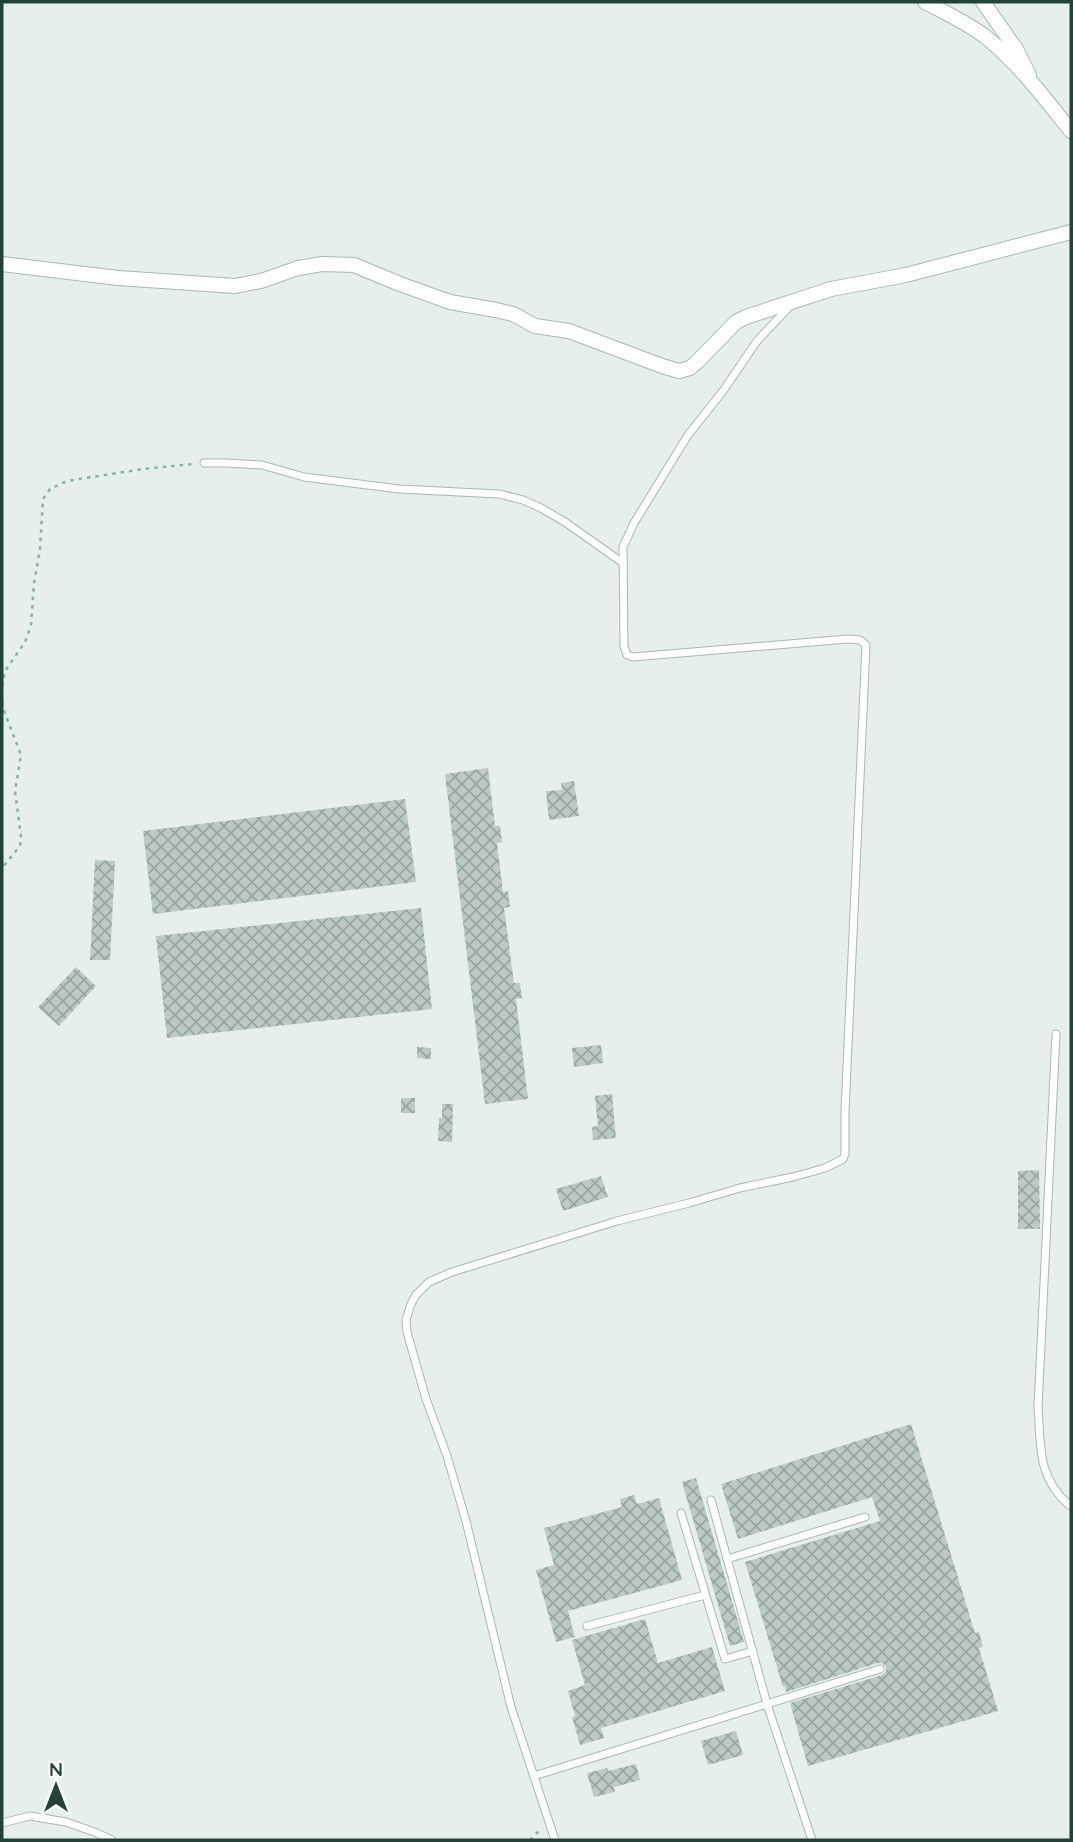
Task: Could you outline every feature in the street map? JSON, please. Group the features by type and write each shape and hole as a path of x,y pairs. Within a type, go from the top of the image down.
{"street":[{"path":"925,2 984,36 1032,82 1071,131"},
{"path":"983,2 1016,49 1032,82"},
{"path":"2,264 118,278 235,286 261,281 298,268 348,264 365,268 450,302 505,312 535,326 569,331 680,371 697,362 738,321 795,300 831,289 906,275 1071,233"}],"lane":[{"path":"555,1840 511,1707 462,1508 426,1399 406,1320 416,1295 429,1282 452,1272 617,1221 814,1171 839,1162 845,1154 866,645 860,640 848,639 630,657 624,646 624,542 688,435 723,391 757,341 795,300"},
{"path":"204,463 262,465 314,479 400,489 499,494 541,508 623,563"},
{"path":"1056,1034 1038,1407 1044,1469 1054,1491 1071,1505"},
{"path":"711,1500 767,1704 812,1840"},
{"path":"681,1513 725,1659 753,1651"},
{"path":"727,1559 864,1517"},
{"path":"587,1626 705,1595"},
{"path":"534,1776 880,1669"},
{"path":"2,1823 30,1816 66,1822 112,1840"}],"path":[{"path":"2,686 5,671 26,642 31,625 42,506 44,496 50,489 66,481 204,463"},
{"path":"2,702 21,755 15,791 20,846 2,867"}],"building":[{"path":"488,768 495,826 500,826 502,842 497,843 503,892 508,891 510,907 504,908 514,983 520,983 522,998 516,999 528,1099 485,1104 445,774"},
{"path":"574,781 579,816 549,820 546,791 562,790 561,783"},
{"path":"405,799 416,882 153,914 143,831"},
{"path":"95,860 115,861 110,960 90,960"},
{"path":"421,908 432,1009 167,1038 156,936"},
{"path":"76,967 96,986 59,1026 38,1007"},
{"path":"601,1045 603,1063 574,1067 572,1048"},
{"path":"417,1047 431,1048 431,1059 417,1058"},
{"path":"612,1094 616,1138 593,1140 592,1127 598,1126 595,1096"},
{"path":"401,1098 415,1098 415,1113 401,1113"},
{"path":"442,1104 453,1104 452,1142 438,1141"},
{"path":"1039,1170 1040,1229 1018,1229 1018,1171"},
{"path":"601,1176 608,1197 563,1211 556,1189"},
{"path":"911,1424 975,1633 979,1632 983,1647 979,1648 998,1711 808,1766 790,1703 882,1675 886,1667 878,1663 786,1692 745,1562 880,1521 872,1497 738,1539 721,1484"},
{"path":"696,1478 744,1642 730,1646 682,1482"},
{"path":"634,1495 637,1504 659,1498 682,1580 568,1611 575,1637 556,1642 536,1570 554,1565 544,1528 622,1507 620,1499"},
{"path":"645,1619 658,1663 712,1647 725,1691 601,1728 604,1738 580,1745 568,1691 585,1685 572,1640"},
{"path":"736,1731 743,1755 708,1765 701,1741"},
{"path":"636,1764 640,1780 614,1787 615,1792 594,1797 587,1773"}]}
